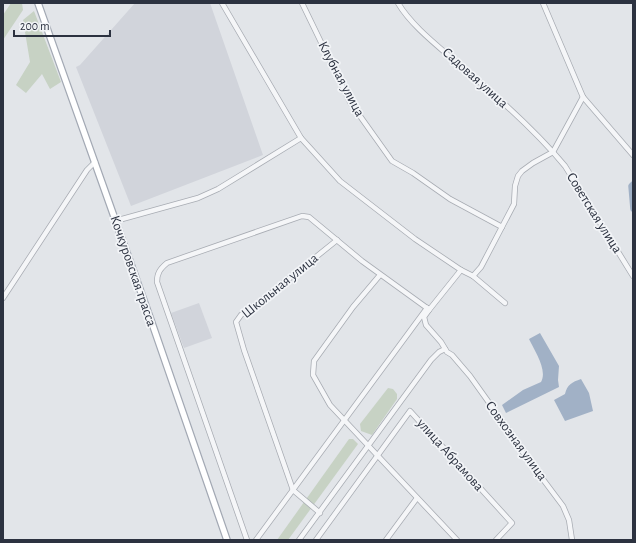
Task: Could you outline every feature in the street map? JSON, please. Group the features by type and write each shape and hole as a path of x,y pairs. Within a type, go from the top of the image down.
{"main road":[{"name":"Кочкуровская трасса","path":"38,3 116,220 227,540"}],"street":[{"path":"222,3 301,138 344,184 415,239 461,270 473,276 505,302"},
{"name":"Клубная улица","path":"302,3 350,102 392,161 413,173 450,199 502,227"},
{"name":"Садовая улица","path":"398,3 404,12 433,41 500,99 553,152"},
{"path":"543,3 583,97 633,155"},
{"path":"473,276 481,267 514,204 515,186 518,176 533,163 553,152 583,97"},
{"path":"116,220 198,198 218,190 301,138"},
{"name":"Советская улица","path":"553,152 565,166 633,276"},
{"path":"3,298 87,170 95,162"},
{"path":"247,540 157,282 157,276 160,269 167,263 302,216 310,217 380,275 428,309"},
{"name":"Школьная улица","path":"293,490 244,350 236,322 241,315 265,298 337,240"},
{"path":"256,540 428,309 461,270"},
{"path":"380,275 353,307 314,361 313,375 330,405 457,540"},
{"name":"Совхозная улица","path":"428,309 424,317 426,325 441,342 445,350 470,376 524,454 563,506 569,520 572,540"},
{"path":"299,540 431,360 439,352 445,350"},
{"name":"улица Абрамова","path":"377,455 410,411 512,523 496,540"},
{"path":"316,540 377,455"},
{"path":"293,490 320,513"},
{"path":"386,540 417,498"}],"shaded area":[{"path":"135,3 210,3 263,155 131,206 76,67 80,65"},
{"path":"199,303 212,338 184,348 171,313"}],"green space":[{"path":"11,3 22,3 23,10 3,40 3,15"},
{"path":"34,11 61,82 50,89 42,74 26,93 16,85 30,62 23,20"},
{"path":"388,388 393,389 397,394 397,399 372,435 361,431 360,424"},
{"path":"349,439 353,439 358,444 288,540 277,540"}],"water":[{"path":"540,333 559,366 559,387 506,413 502,405 523,390 541,382 543,377 542,366 529,339"},
{"path":"581,379 589,393 593,411 565,421 554,400 565,394 570,384"}],"waterway":[{"path":"633,184 631,186 633,209"}]}
